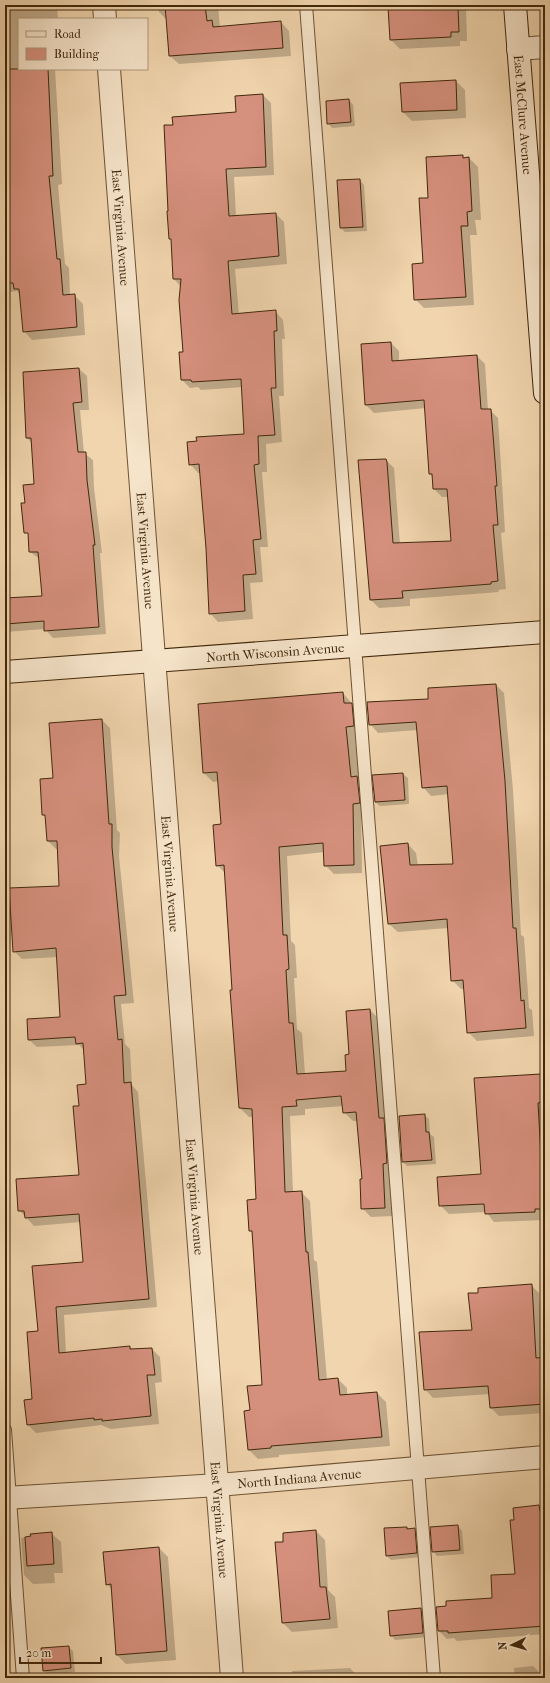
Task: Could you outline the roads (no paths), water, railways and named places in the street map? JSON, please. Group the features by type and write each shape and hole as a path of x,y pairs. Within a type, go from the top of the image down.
{"street":[{"path":"104,5 105,18"},
{"name":"East McClure Avenue","path":"515,5 518,49 541,276 545,393"},
{"path":"518,49 545,47"},
{"name":"East Virginia Avenue","path":"109,70 153,662 232,1678"},
{"name":"North Wisconsin Avenue","path":"5,672 545,632"},
{"name":"North Indiana Avenue","path":"8,1498 218,1484 545,1457"}],"lane":[{"path":"306,5 434,1678"},
{"path":"5,1430 8,1498 23,1678"}]}
